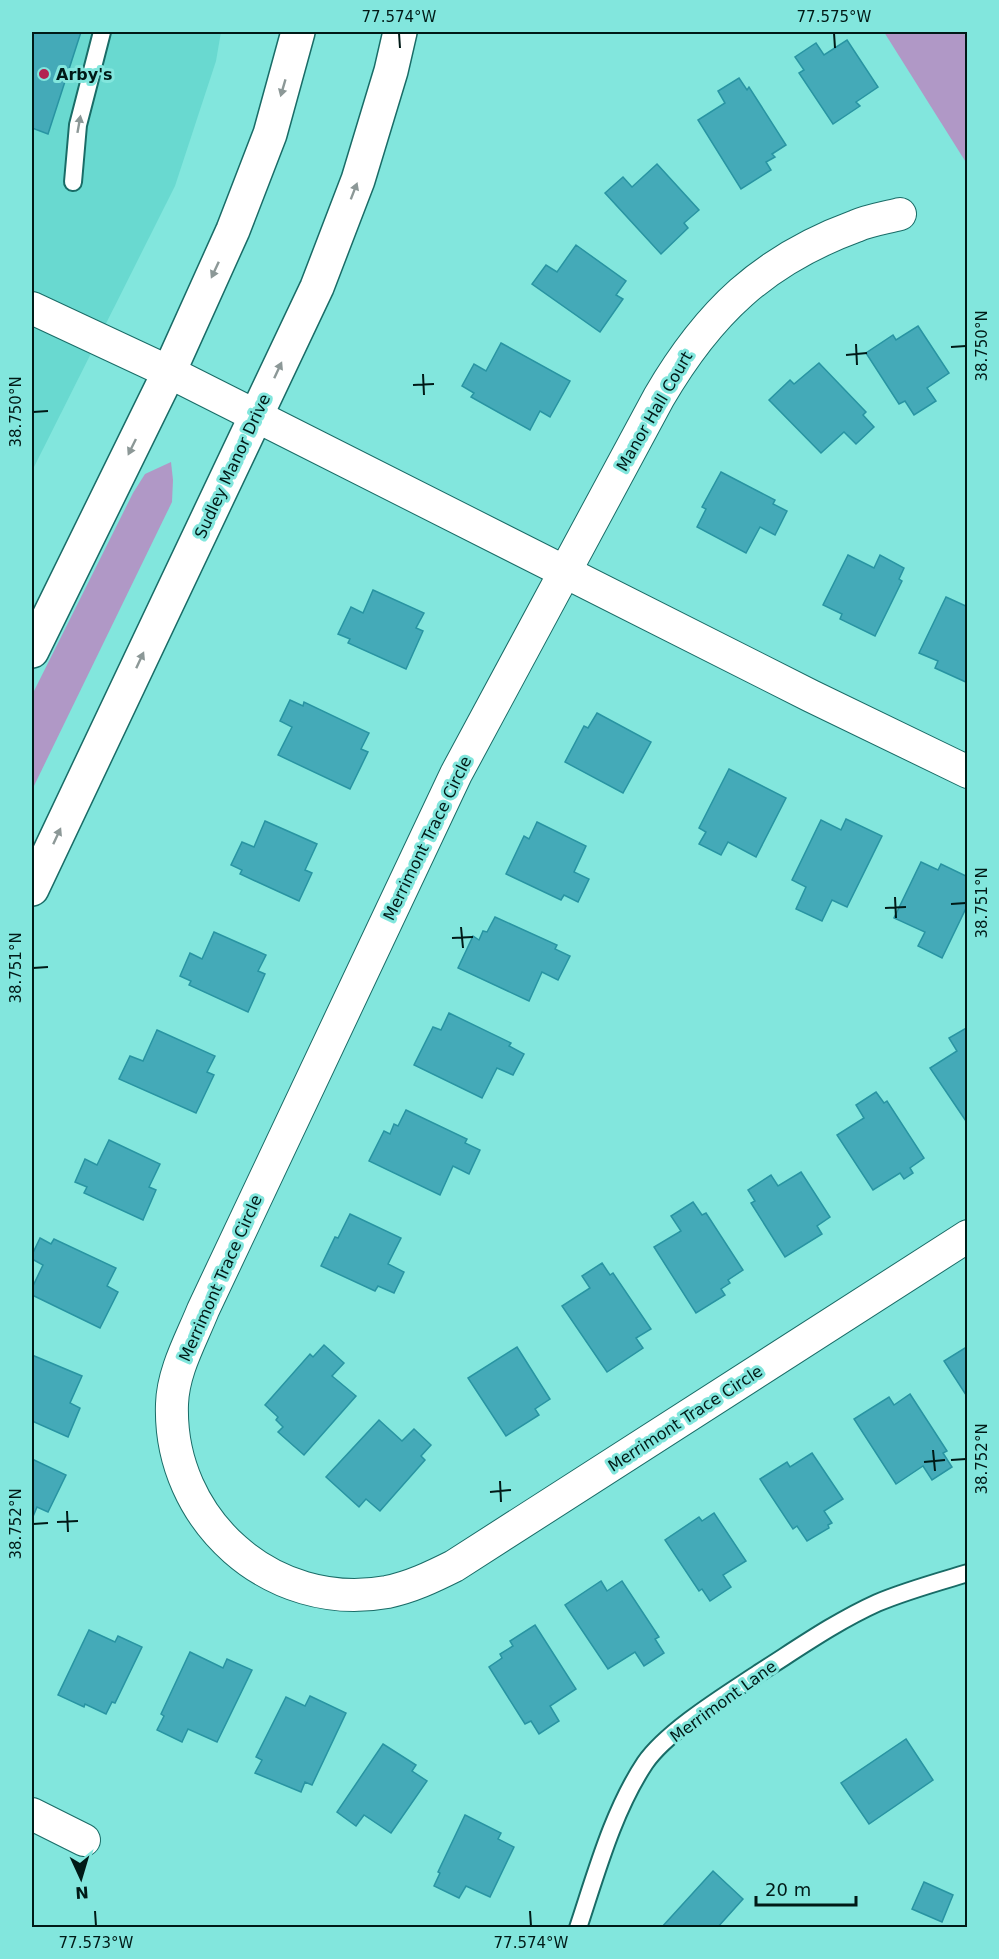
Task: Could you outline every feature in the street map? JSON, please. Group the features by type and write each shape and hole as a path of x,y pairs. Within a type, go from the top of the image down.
{"main road":[{"path":"32,651 169,372 233,230 270,134 298,32"},
{"name":"Sudley Manor Drive","path":"32,889 317,287 358,180 391,71 400,32"}],"street":[{"name":"Manor Hall Court","path":"564,571 670,378 691,347 735,296 760,276 814,244 857,225 900,214"},
{"path":"32,308 169,372 810,696 968,772"},
{"name":"Merrimont Trace Circle","path":"564,571 456,774 203,1310 177,1374 172,1402 173,1433 180,1464 192,1497 212,1526 244,1557 267,1573 293,1585 321,1592 354,1595 386,1592 412,1586 454,1566 968,1236"},
{"path":"33,1819 84,1839"}],"lane":[{"path":"74,182 78,125 102,32"},
{"name":"Merrimont Lane","path":"578,1928 604,1849 625,1801 646,1762 669,1739 714,1703 827,1630 877,1603 968,1573"}],"shaded area":[{"path":"32,32 221,32 216,61 175,186 32,471"},
{"path":"884,32 963,32 968,39 967,164"},
{"path":"171,462 172,502 32,790 32,695 133,493 145,474"}],"building":[{"path":"32,32 81,32 48,134 32,128"},
{"path":"847,40 878,87 856,102 860,106 833,124 799,73 804,70 795,57 816,43 824,55"},
{"path":"739,78 747,90 749,87 786,145 772,154 775,157 766,162 771,170 741,189 698,120 725,103 718,91"},
{"path":"657,164 699,210 684,223 688,228 661,254 605,193 623,177 632,187"},
{"path":"576,245 626,281 616,295 623,299 600,332 532,284 546,265 557,272"},
{"path":"918,326 949,373 927,388 936,401 914,415 905,401 899,404 866,353 893,335 896,340"},
{"path":"501,343 570,381 550,417 540,411 530,430 471,397 474,393 462,386 474,364 486,371"},
{"path":"819,363 866,412 863,415 874,427 856,444 844,432 821,453 769,400 790,380 794,384"},
{"path":"721,472 775,500 773,504 787,511 775,535 760,527 746,553 697,527 706,509 702,507"},
{"path":"848,555 874,568 880,555 904,568 899,579 902,581 875,636 840,619 842,614 823,605"},
{"path":"373,590 424,613 416,628 423,631 406,669 348,643 350,639 338,634 351,607 363,613"},
{"path":"946,597 968,607 968,683 935,668 938,661 919,653"},
{"path":"290,700 303,706 304,702 369,733 361,749 368,752 350,789 278,755 292,727 280,721"},
{"path":"597,713 651,742 623,793 565,762 584,726 588,728"},
{"path":"729,769 786,798 756,857 728,842 721,855 699,844 706,832 699,828"},
{"path":"846,819 882,836 847,907 832,900 822,921 796,909 806,887 792,880 821,820 841,830"},
{"path":"265,821 317,844 305,870 312,873 299,901 240,874 242,870 231,865 242,842 254,847"},
{"path":"537,822 586,846 574,872 589,879 578,902 564,895 561,900 506,874 524,836 529,839"},
{"path":"921,862 938,870 941,864 968,877 968,904 942,958 918,946 925,932 894,918"},
{"path":"495,917 557,945 555,949 570,956 558,980 542,972 529,1001 458,968 473,936 479,940 483,931 487,932"},
{"path":"214,932 266,955 258,971 265,974 248,1012 189,985 191,981 180,976 190,953 202,959"},
{"path":"449,1013 511,1043 509,1046 524,1054 513,1075 497,1068 482,1098 414,1065 433,1027 441,1030"},
{"path":"968,1027 968,1124 930,1068 957,1051 949,1038"},
{"path":"157,1030 215,1056 207,1072 214,1075 196,1113 119,1079 130,1056 143,1061"},
{"path":"876,1092 884,1103 887,1101 924,1158 910,1168 913,1173 904,1179 900,1173 873,1190 837,1135 864,1118 856,1105"},
{"path":"406,1110 467,1139 465,1143 480,1150 469,1174 453,1166 440,1195 369,1161 384,1131 390,1134 394,1124 398,1126"},
{"path":"109,1140 160,1164 149,1187 156,1190 143,1220 84,1193 87,1187 75,1182 85,1159 97,1165"},
{"path":"801,1172 830,1217 817,1226 822,1234 785,1257 751,1203 755,1201 748,1190 771,1175 778,1186"},
{"path":"693,1202 702,1215 706,1213 743,1270 728,1280 730,1283 721,1289 725,1295 696,1313 654,1247 681,1231 671,1216"},
{"path":"350,1214 401,1238 388,1264 404,1272 394,1293 378,1286 375,1291 321,1266 335,1237 338,1238"},
{"path":"40,1238 51,1244 54,1239 116,1268 107,1286 118,1292 100,1328 32,1295 32,1288 43,1265 32,1259"},
{"path":"602,1263 610,1275 613,1273 651,1329 636,1338 643,1348 607,1372 562,1306 590,1288 582,1276"},
{"path":"324,1345 344,1363 332,1376 356,1396 304,1455 278,1432 283,1427 276,1420 278,1417 265,1405 310,1354 313,1357"},
{"path":"968,1346 968,1398 944,1361"},
{"path":"517,1347 550,1399 535,1409 539,1415 506,1436 468,1378"},
{"path":"32,1355 82,1376 70,1403 80,1408 68,1437 32,1421"},
{"path":"910,1394 947,1451 943,1453 952,1467 932,1480 923,1466 896,1484 854,1419 889,1397 894,1405"},
{"path":"379,1420 402,1441 414,1429 431,1445 421,1456 425,1460 380,1511 366,1499 359,1507 326,1477"},
{"path":"812,1453 843,1499 824,1511 832,1523 828,1525 829,1528 807,1541 797,1526 793,1529 760,1479 787,1462 790,1467"},
{"path":"32,1459 66,1475 48,1512 37,1507 32,1519"},
{"path":"714,1513 746,1561 723,1575 731,1587 710,1601 702,1589 699,1591 665,1540 699,1517 702,1521"},
{"path":"601,1581 607,1591 622,1581 659,1637 655,1639 664,1653 644,1666 635,1652 608,1669 565,1605"},
{"path":"535,1625 576,1689 550,1706 559,1721 539,1734 531,1721 525,1724 489,1667 502,1658 500,1654 513,1646 510,1641"},
{"path":"89,1630 115,1642 118,1636 142,1647 115,1703 112,1702 106,1714 58,1695"},
{"path":"190,1652 223,1668 227,1659 252,1670 217,1742 188,1729 182,1742 157,1730 164,1716 161,1714"},
{"path":"310,1696 346,1713 312,1785 305,1782 301,1792 255,1773 262,1760 256,1757 286,1697 305,1706"},
{"path":"906,1739 933,1780 869,1824 841,1783"},
{"path":"383,1744 416,1765 412,1771 427,1781 391,1833 364,1815 356,1826 337,1812"},
{"path":"465,1815 501,1833 498,1839 514,1847 490,1897 466,1886 459,1898 434,1886 440,1873 438,1872"},
{"path":"713,1871 743,1899 717,1928 661,1928"},
{"path":"924,1882 953,1895 942,1922 912,1909"}],"place":[{"name":"Arby's","path":"44,74"}]}
